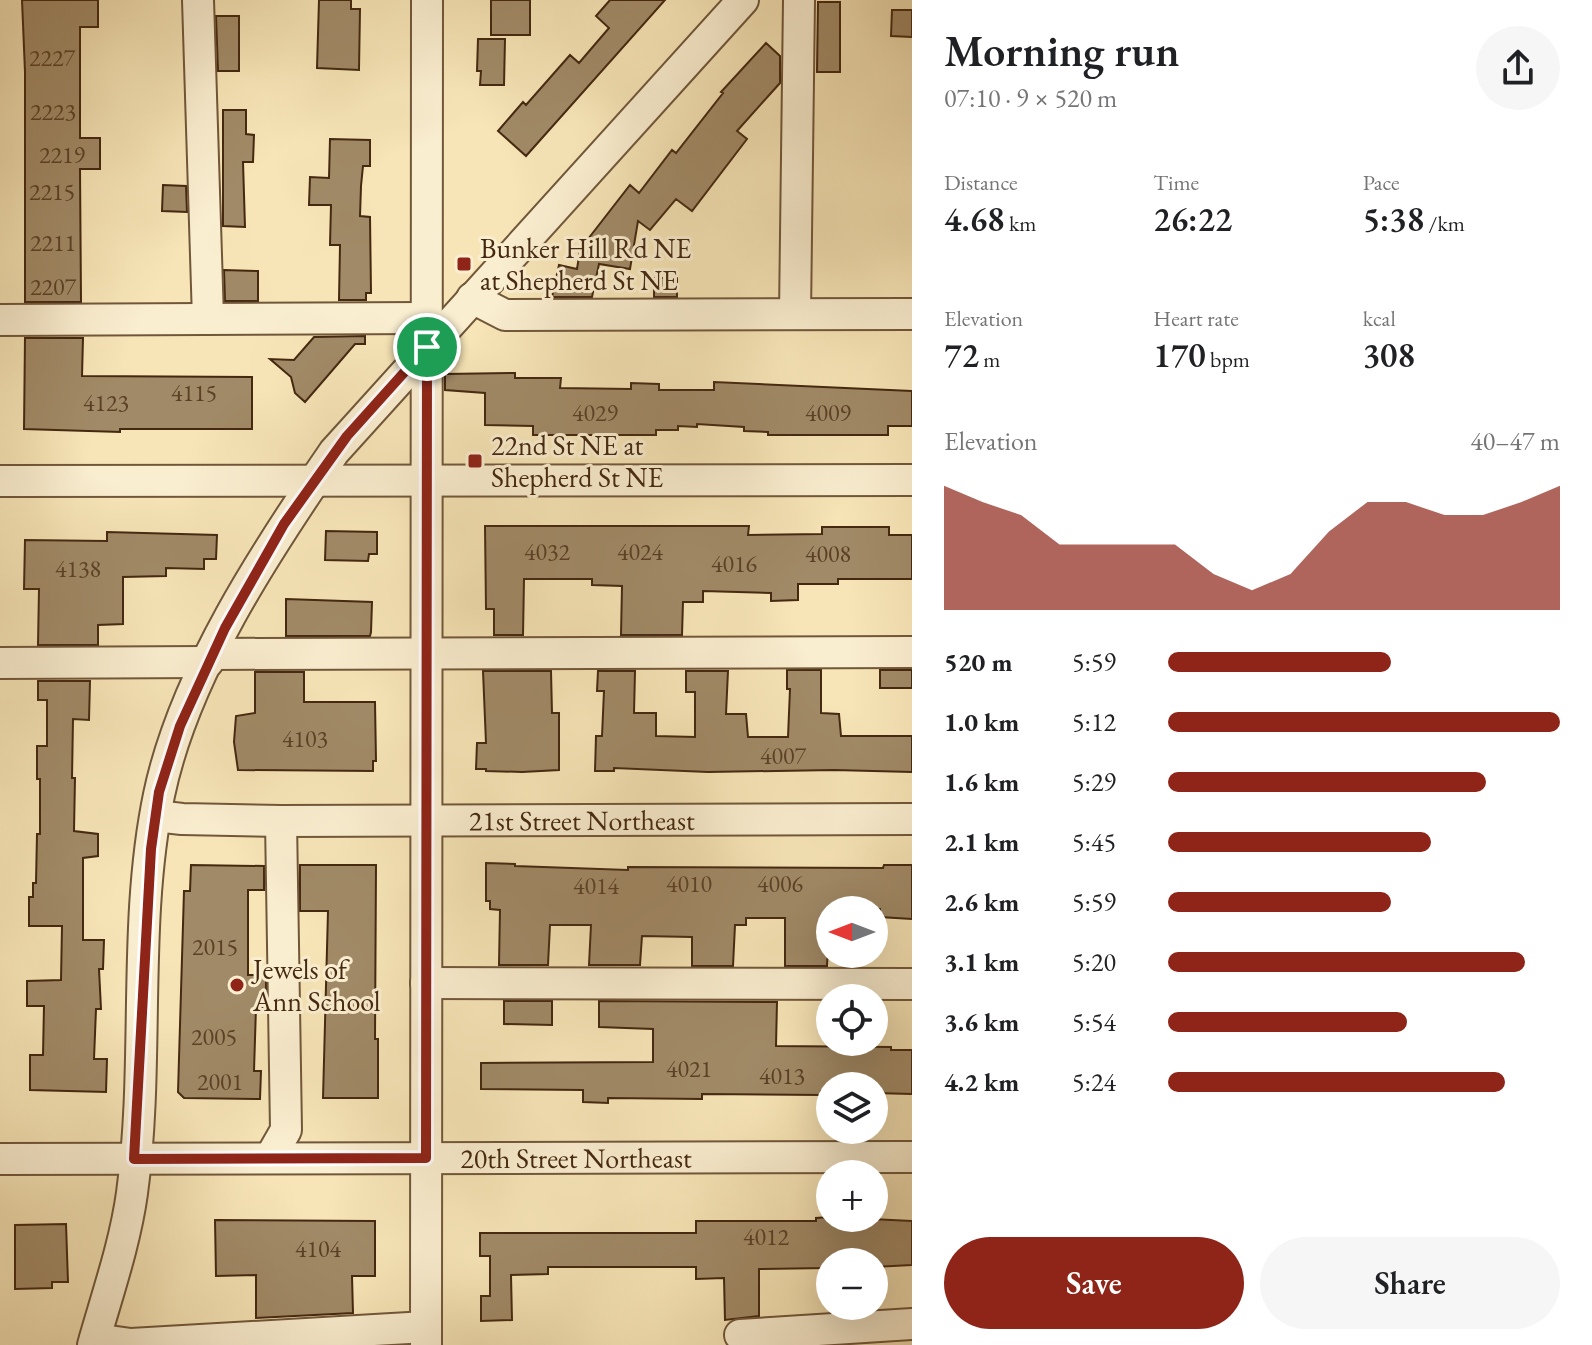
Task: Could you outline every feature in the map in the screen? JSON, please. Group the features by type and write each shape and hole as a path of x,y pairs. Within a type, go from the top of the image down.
{"street":[{"path":"198,0 208,319"},
{"path":"427,0 427,333 427,653 425,820 426,1336 131,1344 94,1342 128,1213 134,1159 145,913 159,792 172,748 210,658 284,524 427,333 472,298 743,0"},
{"path":"795,314 799,0"},
{"path":"472,298 505,315 912,314"},
{"path":"0,320 208,319 427,333"},
{"path":"0,481 912,480"},
{"path":"0,663 427,653 912,652"},
{"name":"21st Street Northeast","path":"156,816 281,821 912,819"},
{"path":"270,1158 286,1130 281,821"},
{"path":"426,983 912,984"},
{"name":"20th Street Northeast","path":"0,1159 912,1157"},
{"path":"740,1335 912,1324"}],"building":[{"path":"22,0 98,0 98,27 80,27 80,138 100,138 100,169 80,169 81,302 25,302"},
{"path":"319,0 351,0 351,9 360,9 359,70 317,68"},
{"path":"491,0 530,0 530,35 491,35"},
{"path":"610,0 665,0 526,156 498,131 523,102 526,105 570,55 579,63 609,28 596,16"},
{"path":"818,2 840,2 840,72 817,72"},
{"path":"892,10 912,10 912,37 891,36"},
{"path":"216,16 239,16 239,71 218,71"},
{"path":"478,39 505,39 504,85 480,85"},
{"path":"766,43 780,56 780,83 737,131 747,139 692,211 676,199 650,230 638,221 630,269 599,264 592,297 552,297 559,265 577,269 582,238 588,239 630,185 639,193 672,150 676,153 721,92"},
{"path":"223,110 246,110 246,134 254,135 253,162 243,162 245,227 223,226"},
{"path":"330,139 370,140 370,166 363,166 360,216 370,217 371,293 366,293 366,300 339,300 340,245 330,245 331,205 309,205 310,177 329,178"},
{"path":"163,185 186,186 187,212 162,211"},
{"path":"224,270 258,271 258,301 225,301"},
{"path":"654,278 677,278 677,297 654,297"},
{"path":"365,336 365,344 355,344 305,402 295,393 291,377 270,359 294,360 314,337"},
{"path":"25,338 83,338 82,376 252,377 252,429 120,429 120,432 24,429"},
{"path":"515,373 515,378 561,378 560,388 631,389 631,383 659,384 659,390 714,390 714,382 912,391 912,426 888,426 888,435 768,435 768,432 744,431 744,427 697,424 697,427 678,426 678,430 656,430 656,435 533,435 533,426 485,425 485,393 445,390 445,374"},
{"path":"485,526 749,526 748,535 822,534 822,527 889,527 889,535 912,535 912,579 838,579 838,584 798,584 798,600 771,601 771,593 703,591 703,602 683,602 682,635 621,635 622,586 592,585 592,579 524,579 523,635 494,635 494,609 486,609"},
{"path":"326,531 377,532 377,554 369,554 368,561 325,560"},
{"path":"107,532 217,535 216,559 204,559 204,569 166,568 166,576 123,577 123,624 98,625 98,645 38,645 39,589 24,589 25,540 107,541"},
{"path":"286,599 372,602 370,636 286,636"},
{"path":"787,670 821,670 821,713 839,714 841,736 912,736 912,772 708,772 614,768 614,771 595,771 596,736 602,736 604,691 597,691 598,671 635,671 634,713 656,713 656,736 695,737 695,692 686,692 686,671 728,671 726,714 746,714 748,737 788,737 790,689 787,689"},
{"path":"880,670 912,670 912,688 880,688"},
{"path":"483,671 551,671 552,713 559,713 559,770 522,772 476,769 477,743 486,743"},
{"path":"255,672 304,672 304,702 375,702 376,761 373,761 373,771 238,770 234,742 236,716 255,713"},
{"path":"38,681 90,681 89,720 73,719 74,831 98,834 98,856 83,858 83,940 104,940 103,969 99,969 101,1009 96,1009 94,1059 107,1059 106,1092 30,1090 30,1055 43,1055 44,1006 27,1006 27,981 61,980 62,926 29,926 29,897 33,897 33,883 36,883 37,834 40,834 37,746 47,746 47,700 38,700"},
{"path":"486,863 628,870 628,867 883,868 884,865 912,865 912,919 888,918 888,896 816,896 816,966 785,966 785,918 746,918 746,925 735,925 733,966 692,966 692,937 642,936 640,965 589,965 591,925 550,925 548,965 499,965 500,910 490,909 490,901 486,901"},
{"path":"191,865 264,866 264,890 248,890 248,975 266,975 266,1007 256,1007 254,1071 261,1071 260,1099 184,1098 178,1092 184,891 190,891"},
{"path":"300,865 376,865 375,1039 378,1039 378,1098 323,1098 328,911 300,911"},
{"path":"504,1001 552,1001 552,1025 504,1024"},
{"path":"599,1001 777,1002 776,1046 816,1046 816,1056 888,1056 888,1047 891,1050 912,1050 912,1094 888,1093 888,1072 816,1072 816,1095 702,1094 702,1099 608,1098 608,1103 583,1102 583,1090 481,1089 481,1063 653,1062 653,1029 599,1027"},
{"path":"215,1220 375,1221 375,1276 352,1276 353,1313 256,1318 256,1275 216,1276"},
{"path":"888,1220 912,1221 912,1265 888,1266 888,1248 816,1248 816,1268 759,1269 759,1316 725,1320 724,1278 696,1279 696,1267 548,1267 548,1274 511,1275 512,1320 481,1321 481,1296 490,1296 490,1256 480,1256 480,1233 696,1233 696,1221 816,1221 816,1232 888,1232"},
{"path":"66,1224 68,1282 52,1282 52,1288 15,1289 15,1225"}],"place":[{"name":"Bunker Hill Rd NE at Shepherd St NE","path":"464,264"},
{"name":"22nd St NE at Shepherd St NE","path":"475,461"},
{"name":"Jewels of Ann School","path":"237,985"}],"route":[{"path":"427,347 426,1158 134,1159 145,913 159,792 172,748 194,692 225,628 284,524 334,452 427,347"}]}
